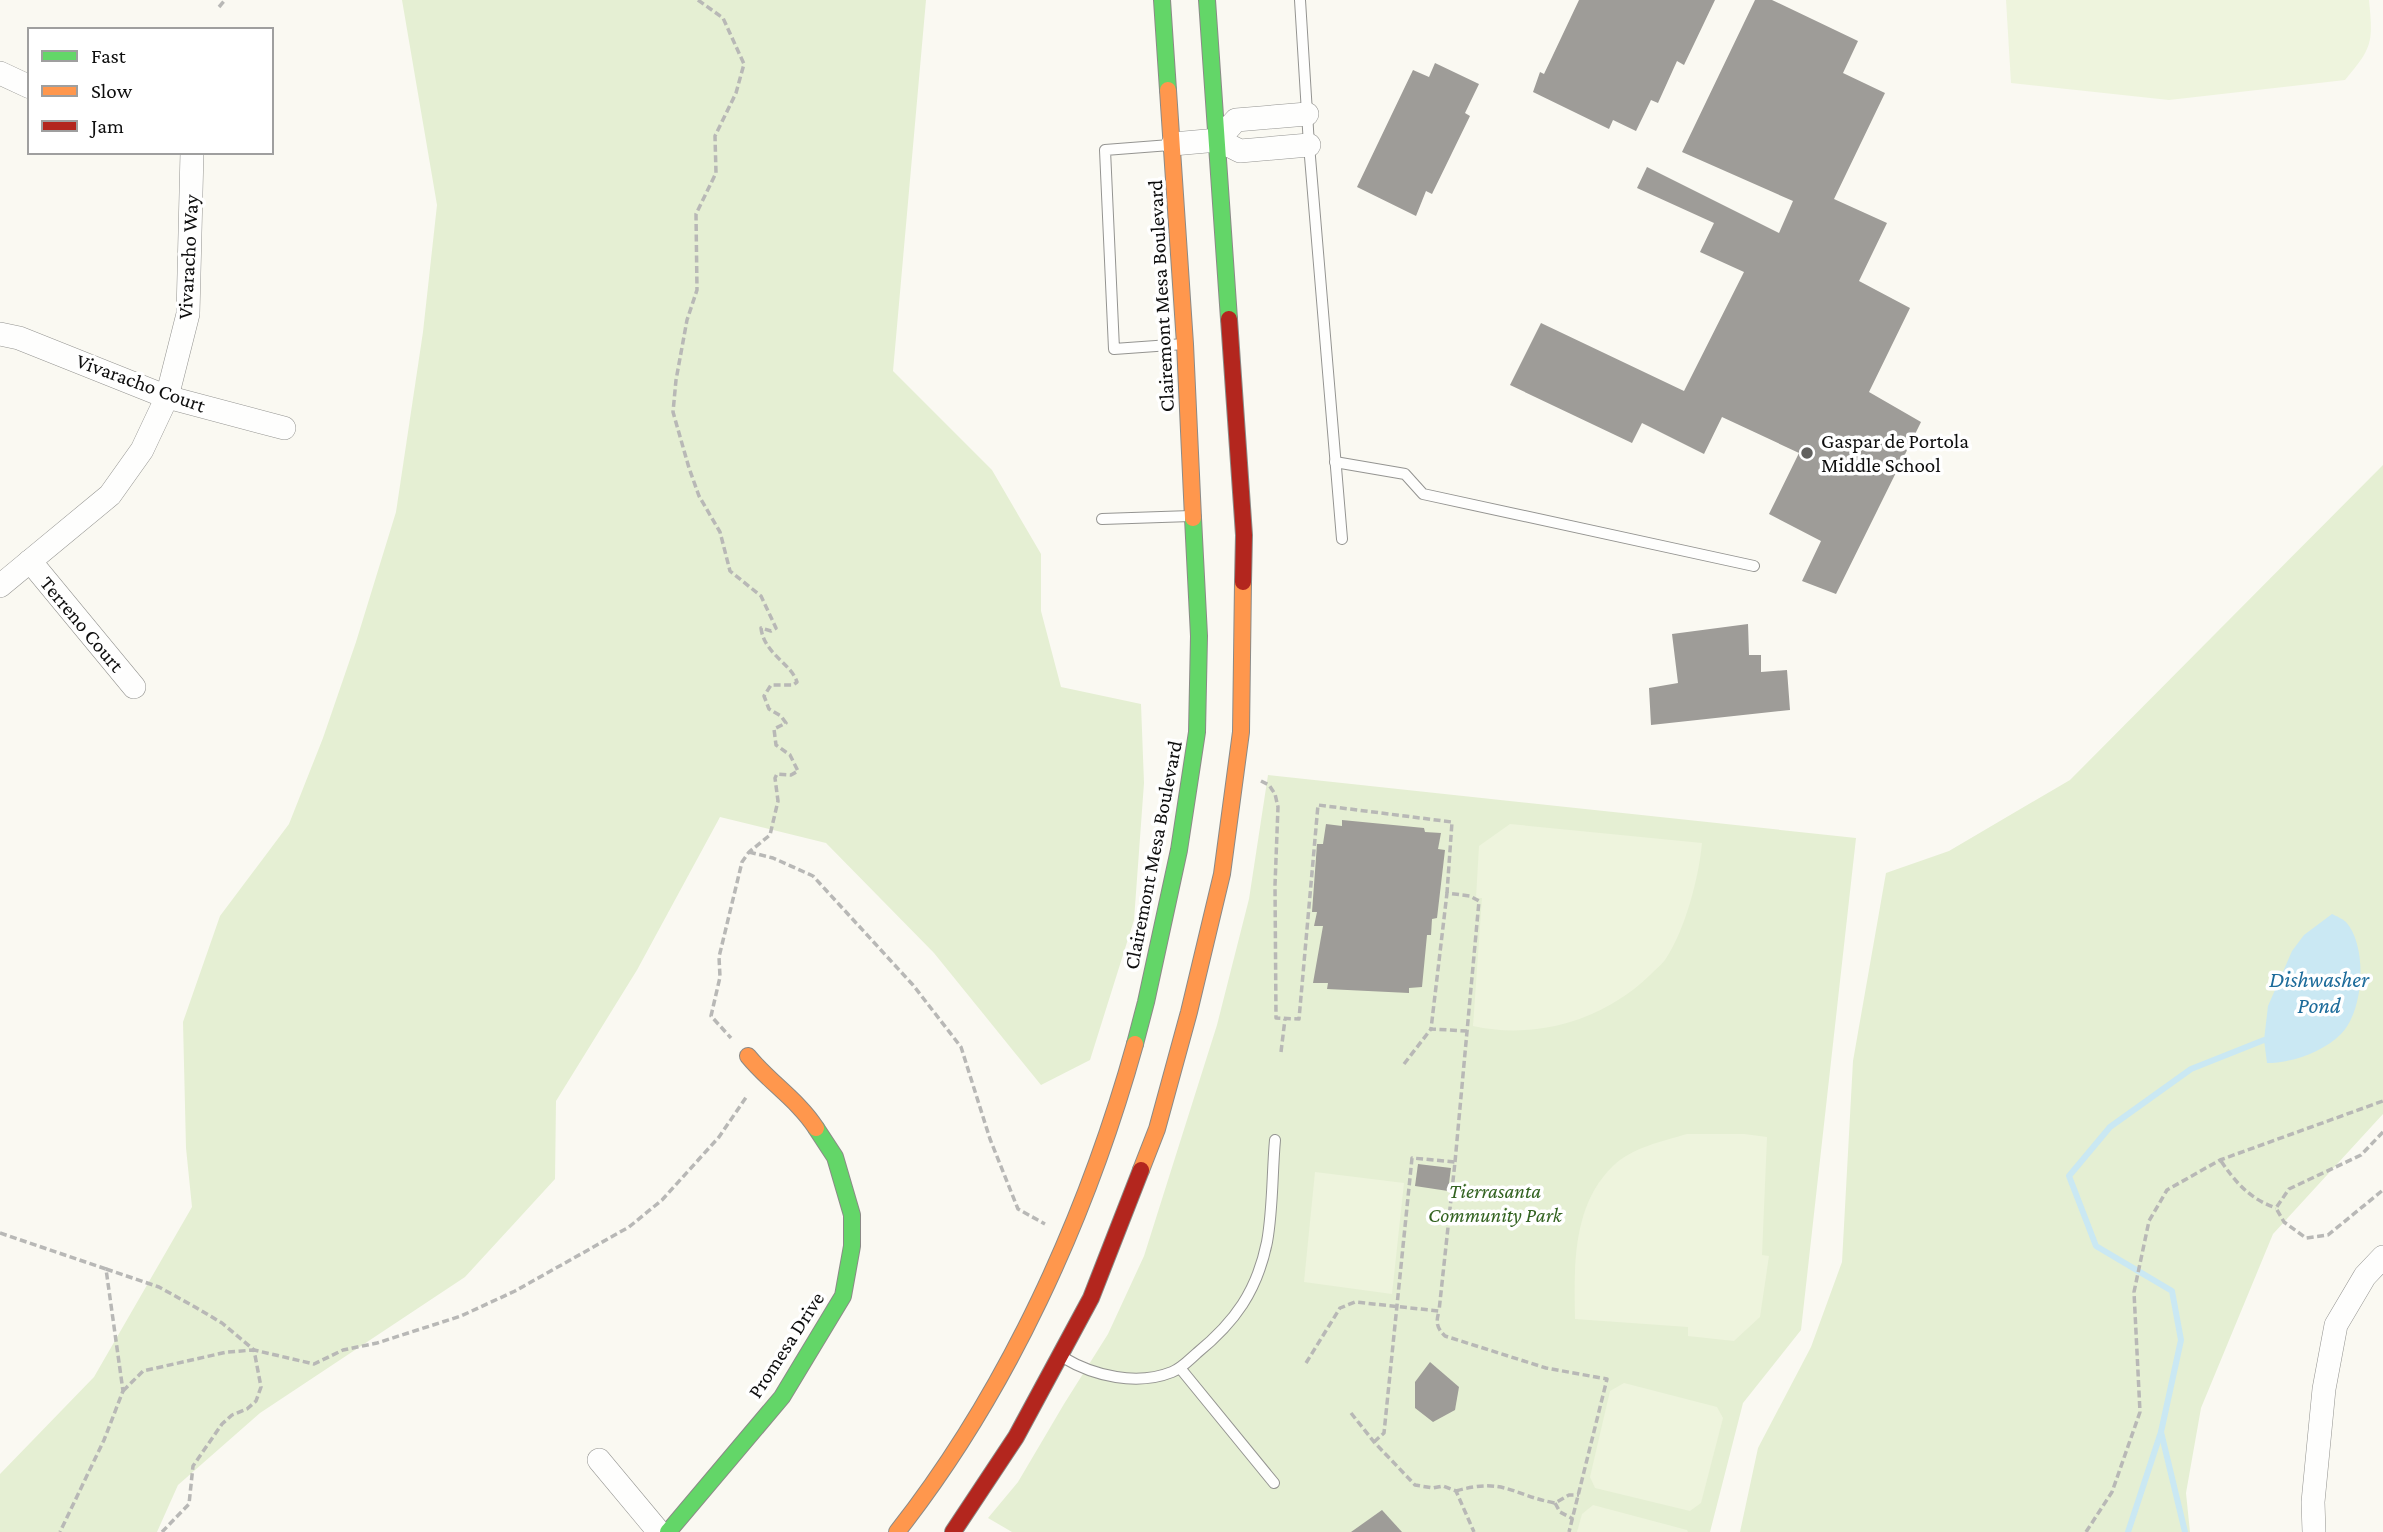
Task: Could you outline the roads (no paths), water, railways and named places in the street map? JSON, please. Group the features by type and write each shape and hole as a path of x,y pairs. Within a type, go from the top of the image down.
{"main road":[{"name":"Clairemont Mesa Boulevard","path":"897,1532 978,1414 1051,1280 1115,1115 1146,1002 1179,850 1197,732 1199,636 1185,344 1162,0"},
{"path":"953,1532 1016,1437 1091,1298 1157,1129 1189,1012 1222,874 1241,733 1244,535 1207,0"},
{"name":"Promesa Drive","path":"668,1532 782,1397 843,1296 852,1246 852,1215 835,1157 806,1112 763,1075 748,1056"},
{"path":"1051,1280 1045,1317 1052,1348 1061,1356"}],"street":[{"path":"0,73 28,86"},
{"path":"1217,139 1236,120 1307,114"},
{"path":"1173,144 1217,139 1240,151 1309,145"},
{"name":"Vivaracho Way","path":"0,586 110,495 142,450 167,397 188,314 192,154"},
{"name":"Vivaracho Court","path":"0,334 19,338 167,397 284,428"},
{"name":"Terreno Court","path":"30,561 134,687"},
{"path":"2314,1532 2313,1502 2324,1389 2336,1325 2365,1276 2383,1257"},
{"path":"599,1460 659,1532"}],"lane":[{"path":"1300,0 1309,145 1342,540"},
{"path":"1173,144 1105,150 1114,349 1185,344"},
{"path":"1335,461 1405,474 1423,494 1754,566"},
{"path":"1102,519 1194,516"},
{"path":"1061,1356 1102,1376 1140,1378 1170,1373 1180,1368 1210,1342 1239,1311 1255,1279 1267,1241 1275,1140"},
{"path":"1180,1368 1274,1483"}],"water":[{"name":"Dishwasher Pond","path":"2332,914 2346,922 2358,947 2360,979 2355,1010 2349,1024 2334,1040 2316,1051 2297,1059 2267,1063 2264,1040 2268,1006 2292,951 2304,935"}],"waterway":[{"path":"2128,1532 2161,1432 2181,1340 2172,1291 2096,1246 2069,1176 2110,1127 2191,1069 2264,1040"},
{"path":"2161,1432 2185,1532"}],"place":[{"name":"Gaspar de Portola Middle School","path":"1807,453"}],"park label":[{"name":"Tierrasanta Community Park","path":"1495,1203"}]}
